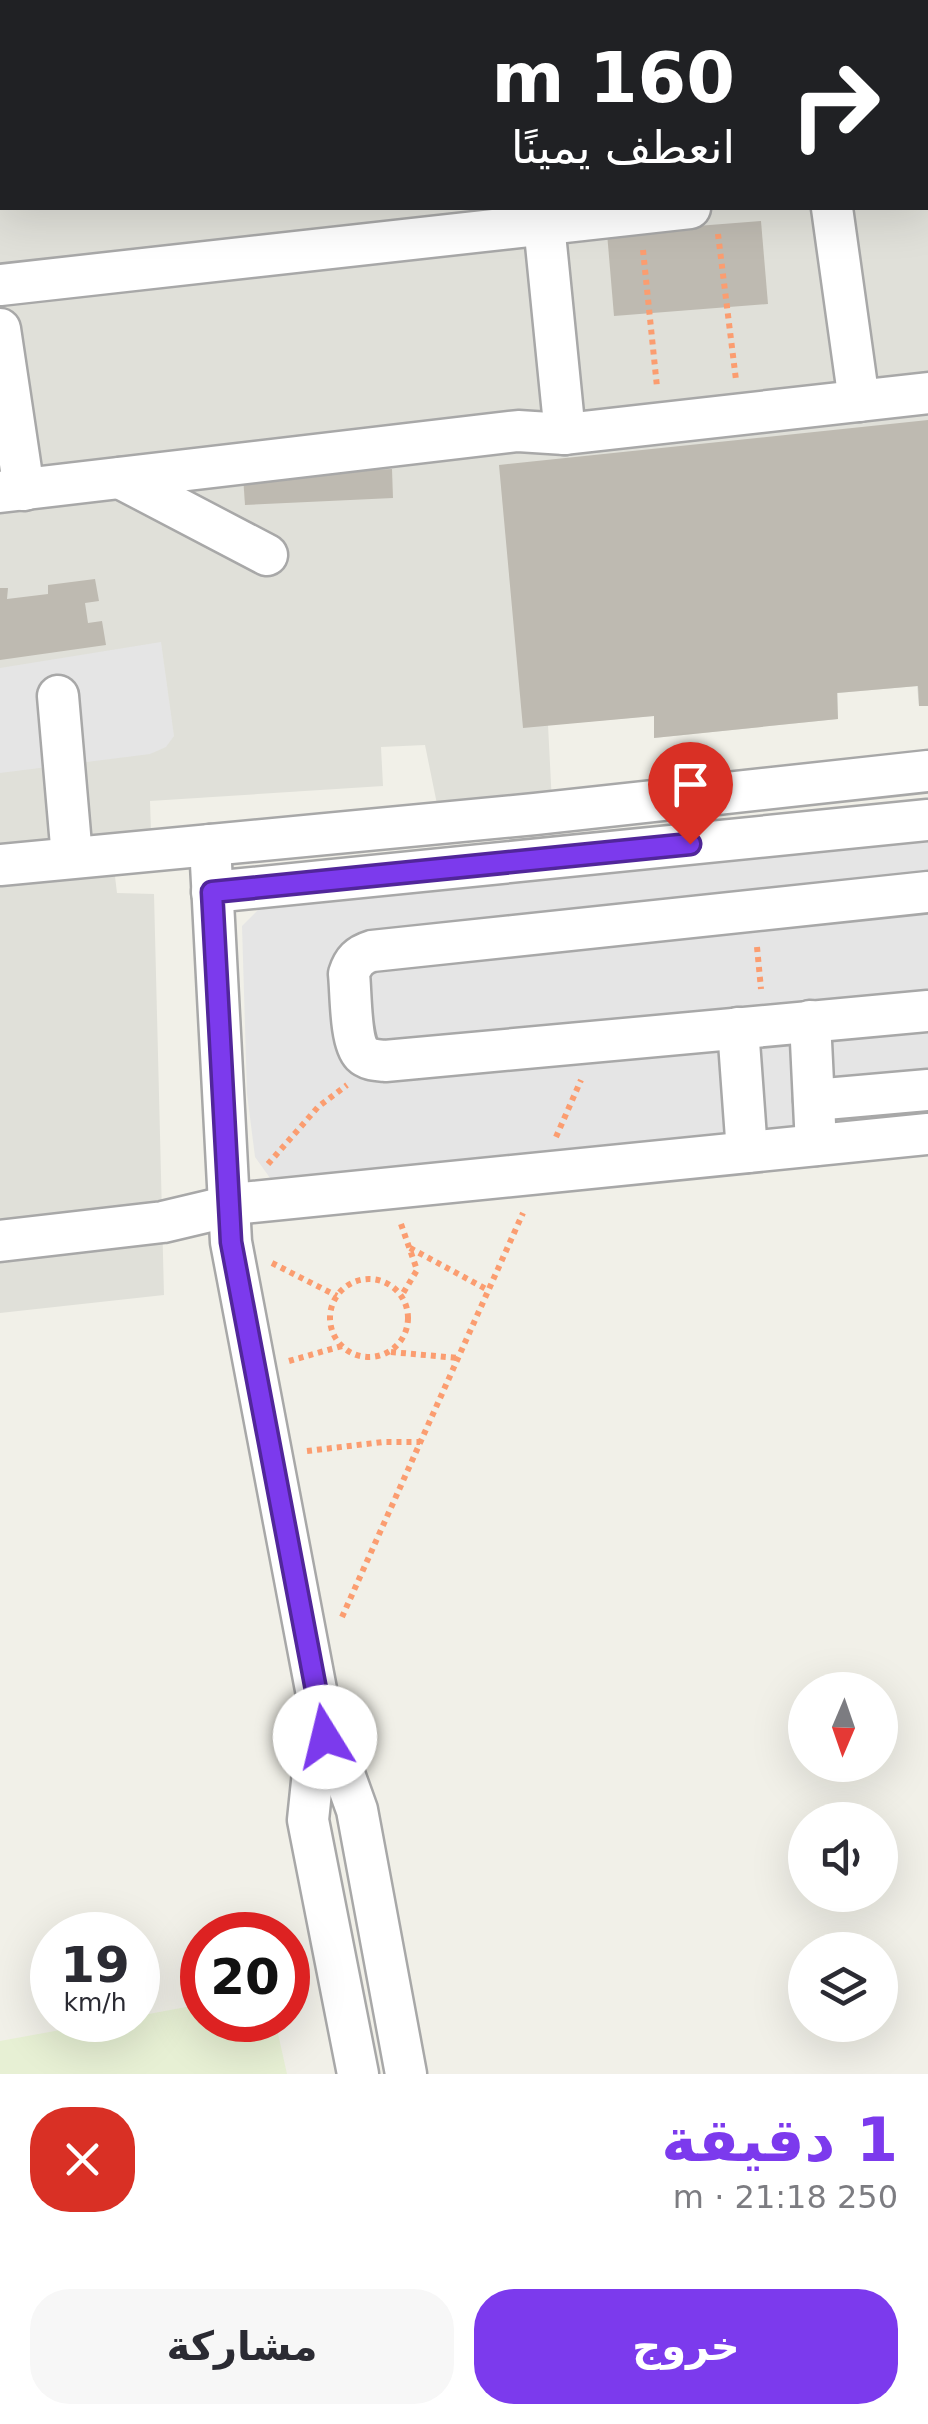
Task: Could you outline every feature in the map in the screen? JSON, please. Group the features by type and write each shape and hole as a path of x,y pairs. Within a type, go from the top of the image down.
{"street":[{"path":"832,210 858,401"},
{"path":"0,285 640,213 704,217"},
{"path":"544,224 565,434"},
{"path":"0,329 12,491 518,431 565,434 928,393"},
{"path":"120,478 267,555"},
{"path":"58,696 72,856"},
{"path":"0,865 928,771"},
{"path":"212,892 928,820"},
{"path":"210,845 234,1217 254,1372 325,1737 345,1772 358,1810 406,2074"},
{"path":"928,892 361,954 349,974 356,1043 362,1054 385,1061 928,1011"},
{"path":"810,1020 816,1145"},
{"path":"738,1028 747,1152"},
{"path":"814,1100 928,1090"},
{"path":"0,1240 234,1217 388,1188 928,1134"},
{"path":"325,1737 308,1796 308,1820 358,2074"}],"path":[{"path":"640,213 661,423"},
{"path":"704,217 740,414"},
{"path":"339,1623 598,1041"},
{"path":"337,1296 234,1217 289,1136 318,1108 385,1061"},
{"path":"388,1188 418,1270 402,1296"},
{"path":"409,1247 488,1290"},
{"path":"390,1352 406,1332 407,1307 402,1296 382,1281 356,1281 337,1296 330,1316 335,1337 342,1346 364,1357 390,1352 458,1358"},
{"path":"254,1372 342,1346"},
{"path":"271,1456 383,1442 420,1442"}],"shaded area":[{"path":"0,210 928,210 928,706 919,706 917,686 838,693 838,719 654,738 654,716 548,725 552,803 439,814 425,745 381,747 383,786 150,801 151,832 110,835 117,893 154,894 164,1295 0,1313"},
{"path":"161,642 174,736 166,747 150,754 0,773 0,668"},
{"path":"928,839 928,1114 284,1179 270,1178 255,1157 247,1094 242,926 269,899"}],"green space":[{"path":"180,2008 180,2042 280,2042 287,2074 0,2074 0,2041 30,2036 30,2042 160,2042 160,2012"}],"building":[{"path":"761,221 768,304 614,316 607,233"},
{"path":"928,420 928,706 919,706 918,686 837,693 838,719 654,738 654,716 523,728 499,465"},
{"path":"392,469 393,498 245,505 243,476"},
{"path":"95,579 99,601 85,603 88,623 102,621 106,645 0,660 0,588 8,588 7,599 48,594 48,585"}],"route":[{"path":"325,1737 231,1242 212,892 690,844"}]}
